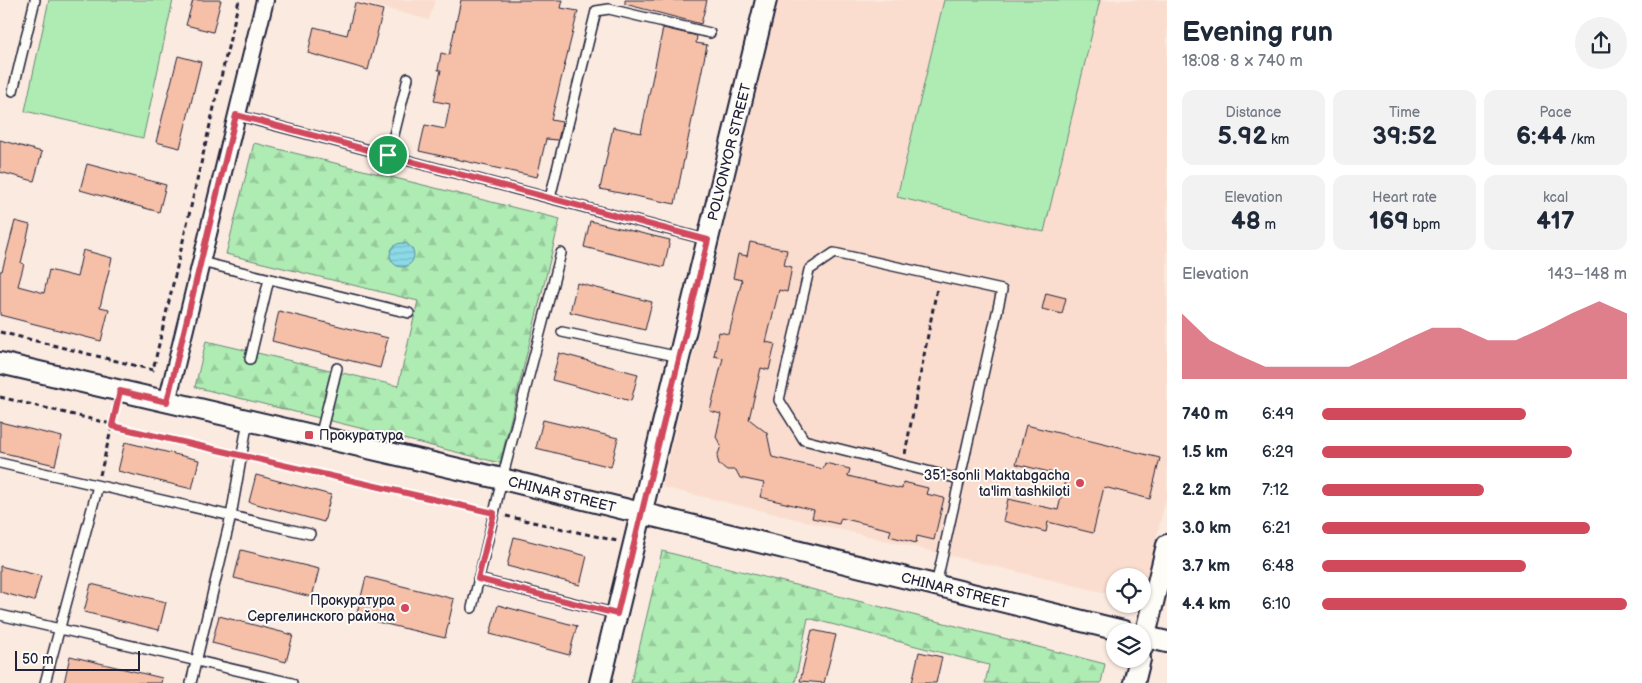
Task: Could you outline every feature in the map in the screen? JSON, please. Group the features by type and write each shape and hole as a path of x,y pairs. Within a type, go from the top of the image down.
{"street":[{"path":"167,402 265,0"},
{"name":"POLVONYOR STREET","path":"600,683 766,0"},
{"name":"CHINAR STREET","path":"0,363 502,479 1106,627"},
{"path":"1147,623 1167,545"},
{"path":"1151,641 1167,642"},
{"path":"1134,683 1138,668"}],"lane":[{"path":"13,91 34,0"},
{"path":"550,198 596,11 609,8 710,33"},
{"path":"388,155 408,78"},
{"path":"236,115 708,240"},
{"path":"936,586 1002,290 939,278 834,253 809,270 779,400 804,440 959,479"},
{"path":"472,608 502,479 561,254"},
{"path":"201,262 409,313"},
{"path":"250,359 269,279"},
{"path":"562,332 680,357"},
{"path":"320,437 337,368"},
{"path":"191,683 231,516 248,420"},
{"path":"0,463 310,534"},
{"path":"45,683 98,486"},
{"path":"478,579 617,614"},
{"path":"0,616 292,683"}],"path":[{"path":"0,332 153,370 239,0"},
{"path":"903,465 939,278"},
{"path":"98,486 128,364"},
{"path":"0,397 112,426 634,545"}],"shaded area":[{"path":"354,0 435,0 429,20"},
{"path":"778,0 1167,0 1167,495 1149,568 1106,568 1106,593 662,487"}],"green space":[{"path":"49,0 173,0 143,138 25,111"},
{"path":"944,0 1100,0 1044,232 897,197"},
{"path":"254,143 560,219 500,463 195,387 206,341 398,386 418,301 226,254"},
{"path":"662,551 1105,664 1101,683 985,683 989,665 808,618 795,683 631,683"}],"water":[{"path":"402,243 410,247 414,255 410,263 402,267 394,263 390,255 394,247"}],"building":[{"path":"193,0 221,0 213,32 186,25"},
{"path":"461,0 563,0 561,8 578,11 551,120 562,122 558,140 546,139 537,177 419,151 425,125 445,129 450,104 434,101 441,70 438,70 441,53 449,55"},
{"path":"625,0 707,0 701,24 625,4"},
{"path":"355,3 383,10 368,70 308,53 314,27 347,35"},
{"path":"663,28 697,36 696,43 707,45 675,204 600,189 613,127 641,133"},
{"path":"178,56 201,62 180,148 156,142"},
{"path":"0,140 42,152 34,181 0,172"},
{"path":"87,164 166,185 159,212 80,190"},
{"path":"15,221 30,225 21,263 24,264 18,286 44,293 49,270 77,277 83,250 112,258 100,307 109,309 101,341 0,315 0,271 2,271"},
{"path":"590,221 670,240 664,267 584,247"},
{"path":"750,242 787,250 784,265 792,267 787,292 779,290 766,342 775,344 769,370 761,368 749,419 767,433 772,457 823,469 825,463 850,469 848,476 902,489 903,482 928,488 926,494 944,498 934,540 917,536 916,543 889,536 891,530 841,518 839,524 812,518 814,510 760,497 764,483 740,478 736,470 727,470 719,464 717,457 721,446 716,437 721,414 710,411 723,358 714,356 719,332 729,334 742,280 733,278 738,254 747,256"},
{"path":"577,283 652,302 645,330 570,312"},
{"path":"1046,293 1066,298 1062,314 1042,309"},
{"path":"279,311 388,338 380,368 272,341"},
{"path":"559,353 638,374 631,401 552,380"},
{"path":"543,420 618,438 611,467 536,448"},
{"path":"0,422 62,437 55,465 0,452"},
{"path":"1026,425 1160,458 1150,499 1104,487 1093,533 1048,522 1046,532 1003,521 1008,499 1058,510 1066,476 1016,464"},
{"path":"125,442 199,460 192,489 118,471"},
{"path":"256,475 331,495 324,522 249,502"},
{"path":"514,537 587,556 580,585 507,566"},
{"path":"241,550 319,569 312,597 234,578"},
{"path":"0,566 41,576 34,601 0,592"},
{"name":"Прокуратура Сергелинского района","path":"366,577 454,599 445,638 356,617"},
{"path":"91,584 166,602 159,630 84,612"},
{"path":"498,605 577,626 569,655 490,634"},
{"path":"219,616 293,635 286,662 212,643"},
{"path":"812,630 836,635 824,683 800,681"},
{"path":"919,652 942,657 936,683 912,683"},
{"path":"70,656 162,678 161,683 64,683"}],"place":[{"name":"Прокуратура","path":"309,435"},
{"name":"351-sonli Maktabgacha ta'lim tashkiloti","path":"1080,483"},
{"name":"Прокуратура Сергелинского района","path":"405,608"}],"route":[{"path":"236,115 388,155 708,240 617,614 478,579 494,513 112,426 120,391 167,402 236,115"}]}
